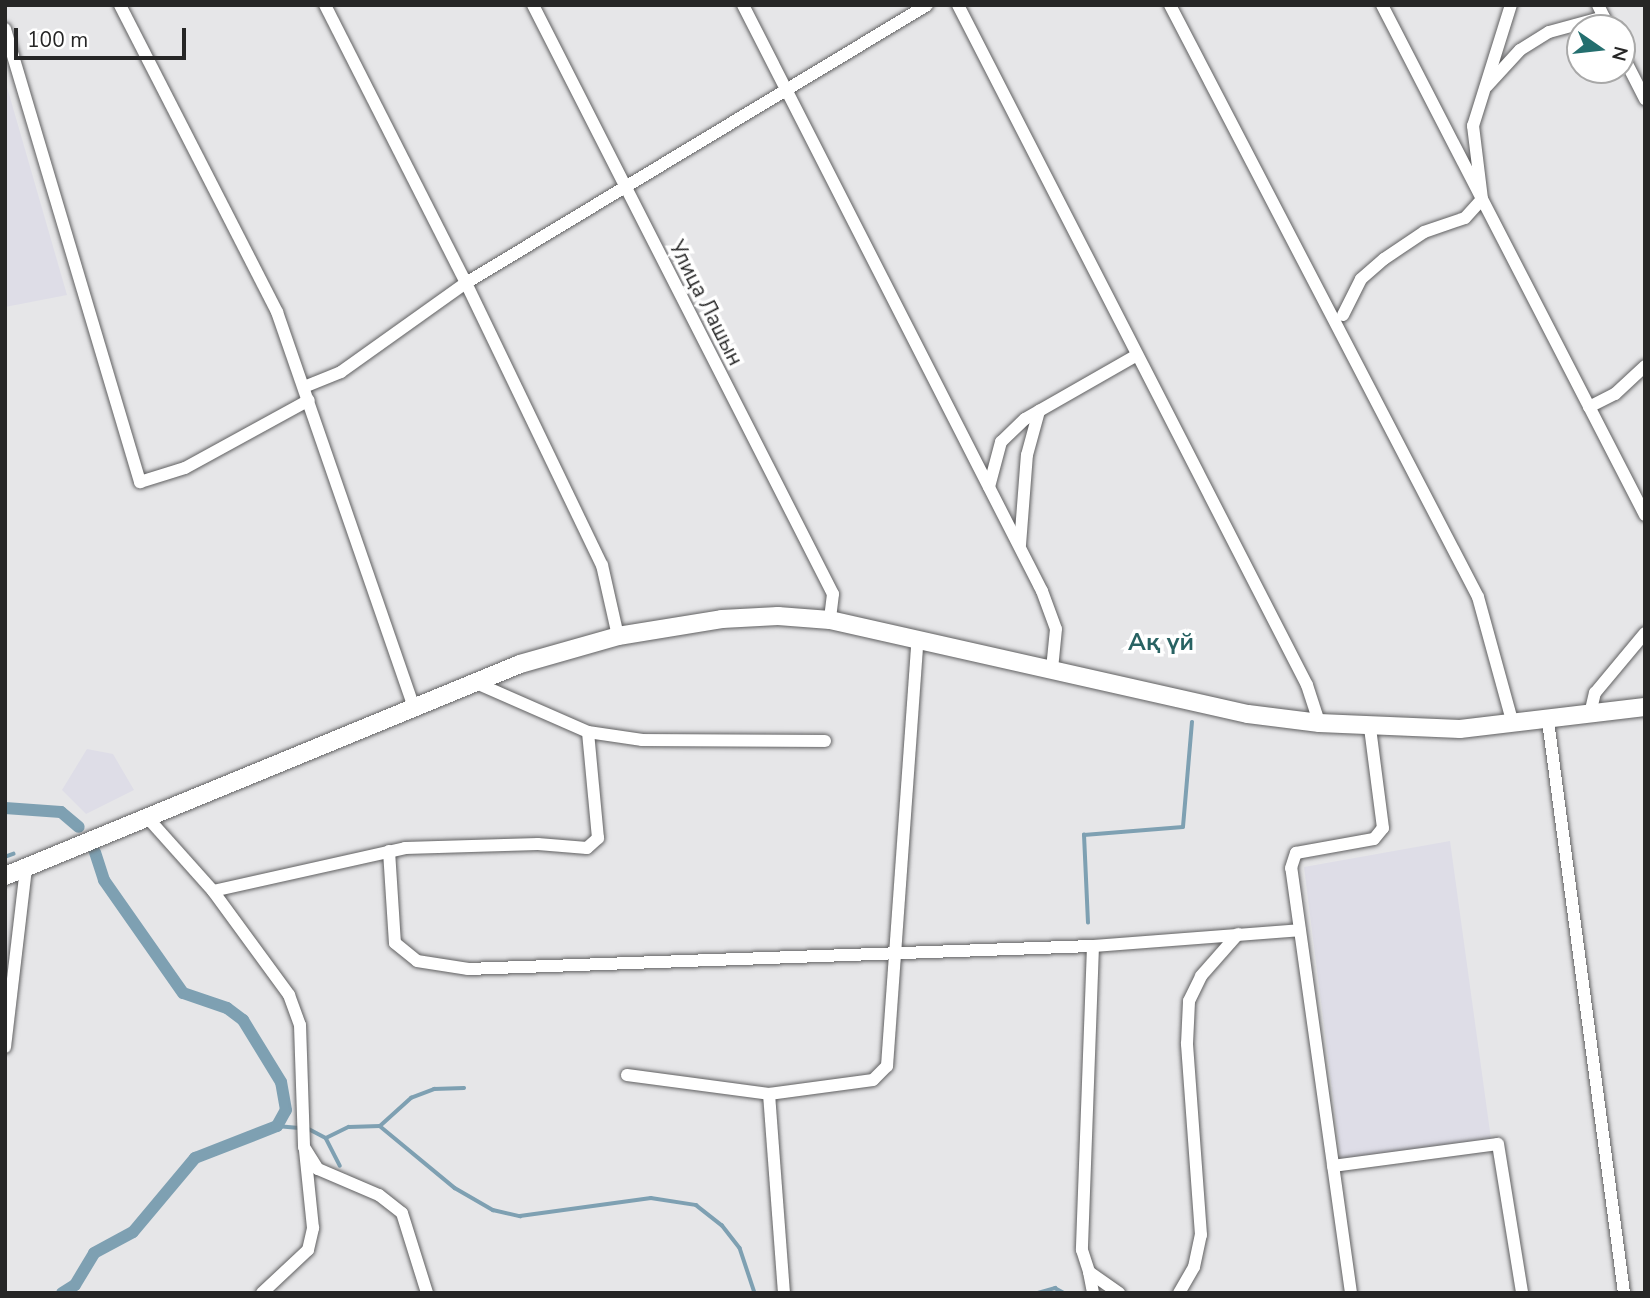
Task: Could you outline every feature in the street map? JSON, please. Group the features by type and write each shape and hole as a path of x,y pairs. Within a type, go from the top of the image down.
{"main road":[{"path":"5,876 520,664 618,636 722,619 778,616 830,620 1248,714 1319,723 1460,729 1548,721 1645,707"}],"street":[{"path":"120,5 277,312 414,706"},
{"path":"325,5 467,283 602,565 618,636"},
{"name":"Улица Лашын","path":"533,5 833,594 830,620"},
{"path":"743,5 1020,547 1056,629 1052,668"},
{"path":"304,387 341,372 467,283 624,185 928,5"},
{"path":"958,5 1307,685 1319,723"},
{"path":"1170,5 1478,597 1513,724"},
{"path":"1382,5 1645,515"},
{"path":"1343,315 1361,279 1384,259 1424,232 1465,218 1482,199 1473,126 1511,5"},
{"path":"5,29 140,482 184,468 309,400"},
{"path":"1482,91 1520,50 1539,38 1566,29"},
{"path":"1636,81 1645,99"},
{"path":"1456,149 1473,126"},
{"path":"989,487 1001,442 1039,411 1137,355"},
{"path":"1589,407 1615,394 1645,366"},
{"path":"1020,547 1027,455 1039,411"},
{"path":"1590,714 1595,693 1645,633"},
{"path":"627,1075 769,1094 873,1080 887,1066 918,638"},
{"path":"474,682 587,732 642,740 825,741"},
{"path":"1548,721 1624,1293"},
{"path":"1351,1293 1291,868 1296,853 1374,839 1383,828 1370,727"},
{"path":"213,891 389,851 538,844 587,848 598,838 587,732"},
{"path":"146,816 213,891 289,995 300,1025 304,1147 313,1228 308,1250 262,1293"},
{"path":"389,851 395,943 417,961 468,969 895,951 1093,946 1299,930"},
{"path":"5,1047 26,867"},
{"path":"1179,1293 1194,1267 1201,1235 1187,1044 1189,1001 1201,976 1238,934"},
{"path":"1093,946 1082,1251 1093,1293"},
{"path":"769,1094 783,1293"},
{"path":"1333,1166 1498,1144 1522,1293"},
{"path":"304,1147 318,1169 379,1195 402,1213 427,1293"},
{"path":"1089,1272 1119,1293"}],"shaded area":[{"path":"5,80 67,295 5,307"},
{"path":"87,749 113,754 134,790 86,814 62,790"},
{"path":"1450,841 1491,1139 1341,1161 1304,867"}],"waterway":[{"path":"1088,923 1084,835 1183,827 1192,722"},
{"path":"5,808 61,812 79,827"},
{"path":"62,1293 75,1285 94,1253 133,1232 195,1158 277,1126 286,1110 281,1082 243,1020 227,1008 183,993 104,880 95,852"},
{"path":"5,857 13,854"},
{"path":"380,1126 411,1098 434,1089 464,1088"},
{"path":"277,1126 299,1128"},
{"path":"326,1138 349,1127 380,1126 455,1188 493,1210 520,1216 651,1198 696,1205 722,1225 740,1248 755,1293"},
{"path":"307,1128 326,1138 340,1166"},
{"path":"1038,1293 1055,1288 1064,1293"}],"district":[{"name":"Ақ үй","path":"1161,643"}]}
